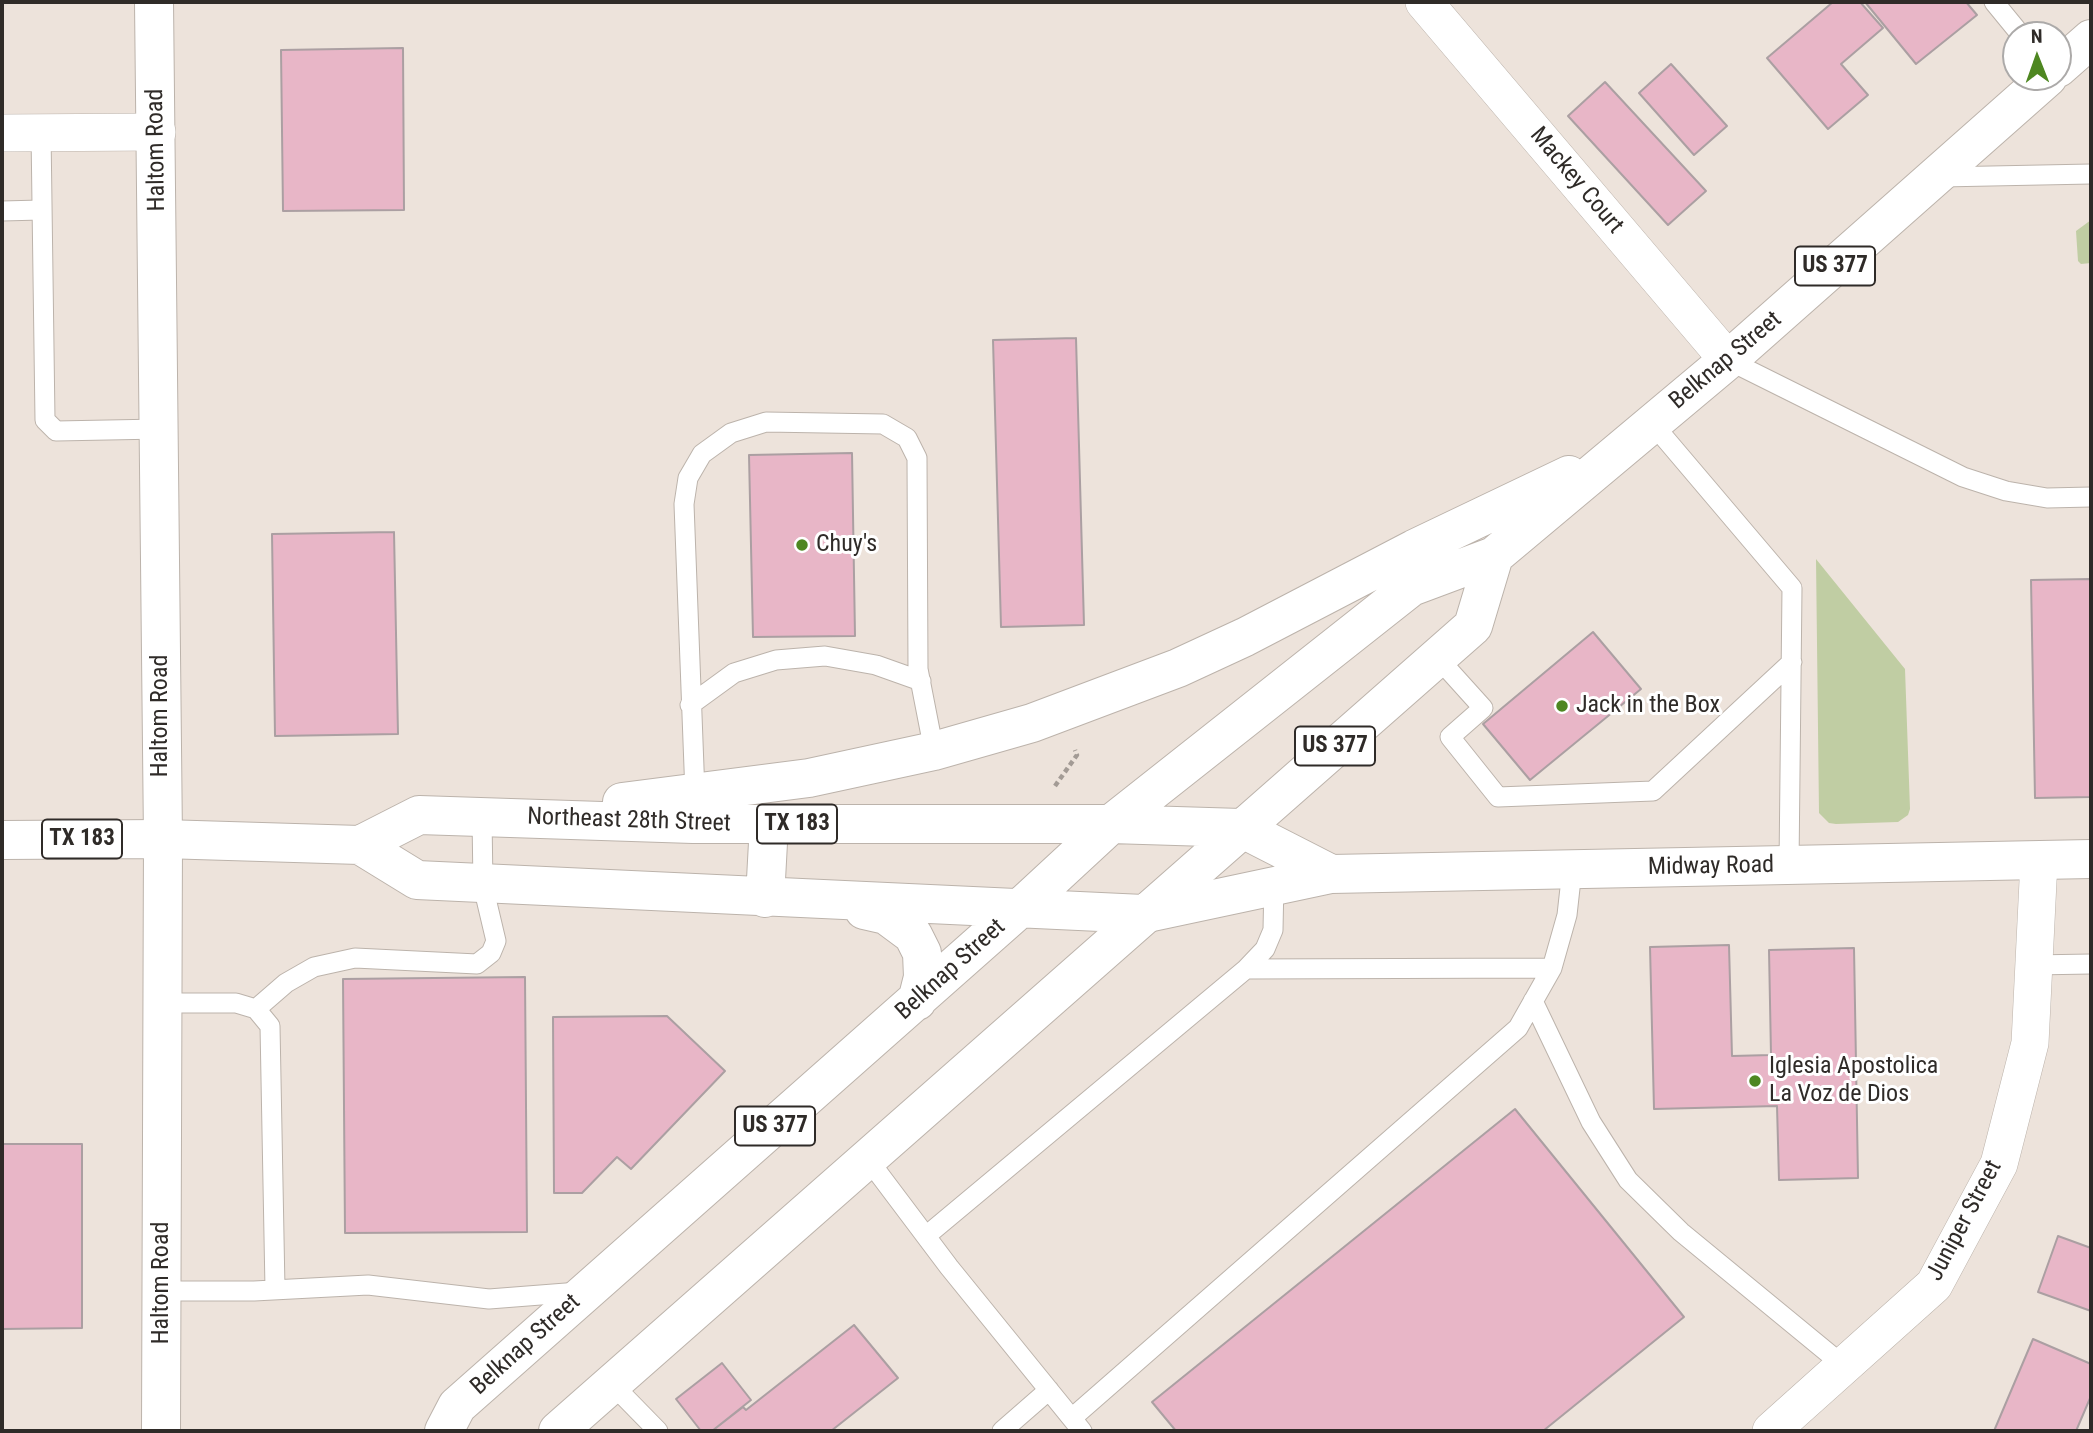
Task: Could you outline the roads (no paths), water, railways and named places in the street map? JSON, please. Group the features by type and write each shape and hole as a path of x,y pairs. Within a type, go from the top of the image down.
{"main road":[{"name":"Haltom Road","path":"154,2 163,839 161,1431"},
{"path":"2072,56 2091,39"},
{"name":"Belknap Street","path":"444,1431 457,1406 1018,911 1111,824 1411,587 1494,556 1728,360 2032,91"},
{"path":"482,817 695,794 809,778 934,751 1032,723 1178,668 1245,637 1414,549 1618,451"},
{"name":"US 377","path":"558,1431 1473,626 1494,556"},
{"name":"Northeast 28th Street","path":"2,840 163,839 360,845 419,815 769,824 1111,824 1241,828"},
{"path":"765,898 769,824"},
{"name":"Midway Road","path":"1241,828 1331,874"},
{"path":"360,845 416,880 483,886 1018,911 1143,914"},
{"name":"Midway Road","path":"1143,914 1331,874 2091,859"},
{"path":"831,901 886,915 913,935 922,953 923,977 916,1001"}],"street":[{"name":"Mackey Court","path":"1424,2 1728,360"},
{"path":"2,133 157,132"},
{"name":"Juniper Street","path":"1771,1431 1934,1285 1999,1164 2030,1043 2039,860"}],"lane":[{"path":"1994,2 2010,21"},
{"path":"41,132 45,420 56,431 160,429"},
{"path":"1936,177 2091,174"},
{"path":"2,211 41,210"},
{"path":"1728,360 1963,477 2015,493 2047,498 2091,497"},
{"path":"695,794 684,504 688,478 702,454 731,433 766,422 883,424 907,438 917,458 921,681 934,751"},
{"path":"1652,423 1792,589 1789,866"},
{"path":"690,705 734,673 776,660 825,656 876,665 921,681"},
{"path":"1437,657 1483,708 1450,737 1498,797 1653,791 1792,662"},
{"path":"256,1009 286,983 314,967 355,958 477,964 491,953 496,940 483,886 482,817"},
{"path":"926,1236 1246,969 1265,949 1273,930 1275,846"},
{"path":"867,1158 1077,1425 1518,1028 1552,968 1567,915 1572,870"},
{"path":"2033,965 2091,964"},
{"path":"1246,969 1552,968"},
{"path":"1533,1001 1591,1122 1628,1180 1681,1232 1844,1366"},
{"path":"163,1003 236,1003 256,1009 270,1026 275,1289"},
{"path":"162,1291 368,1285 489,1299 587,1291"},
{"path":"612,1384 658,1431"},
{"path":"1002,1431 1049,1390"}],"place":[{"name":"Chuy's","path":"802,545"},
{"name":"Jack in the Box","path":"1562,706"},
{"name":"Iglesia Apostolica La Voz de Dios","path":"1755,1081"}]}
